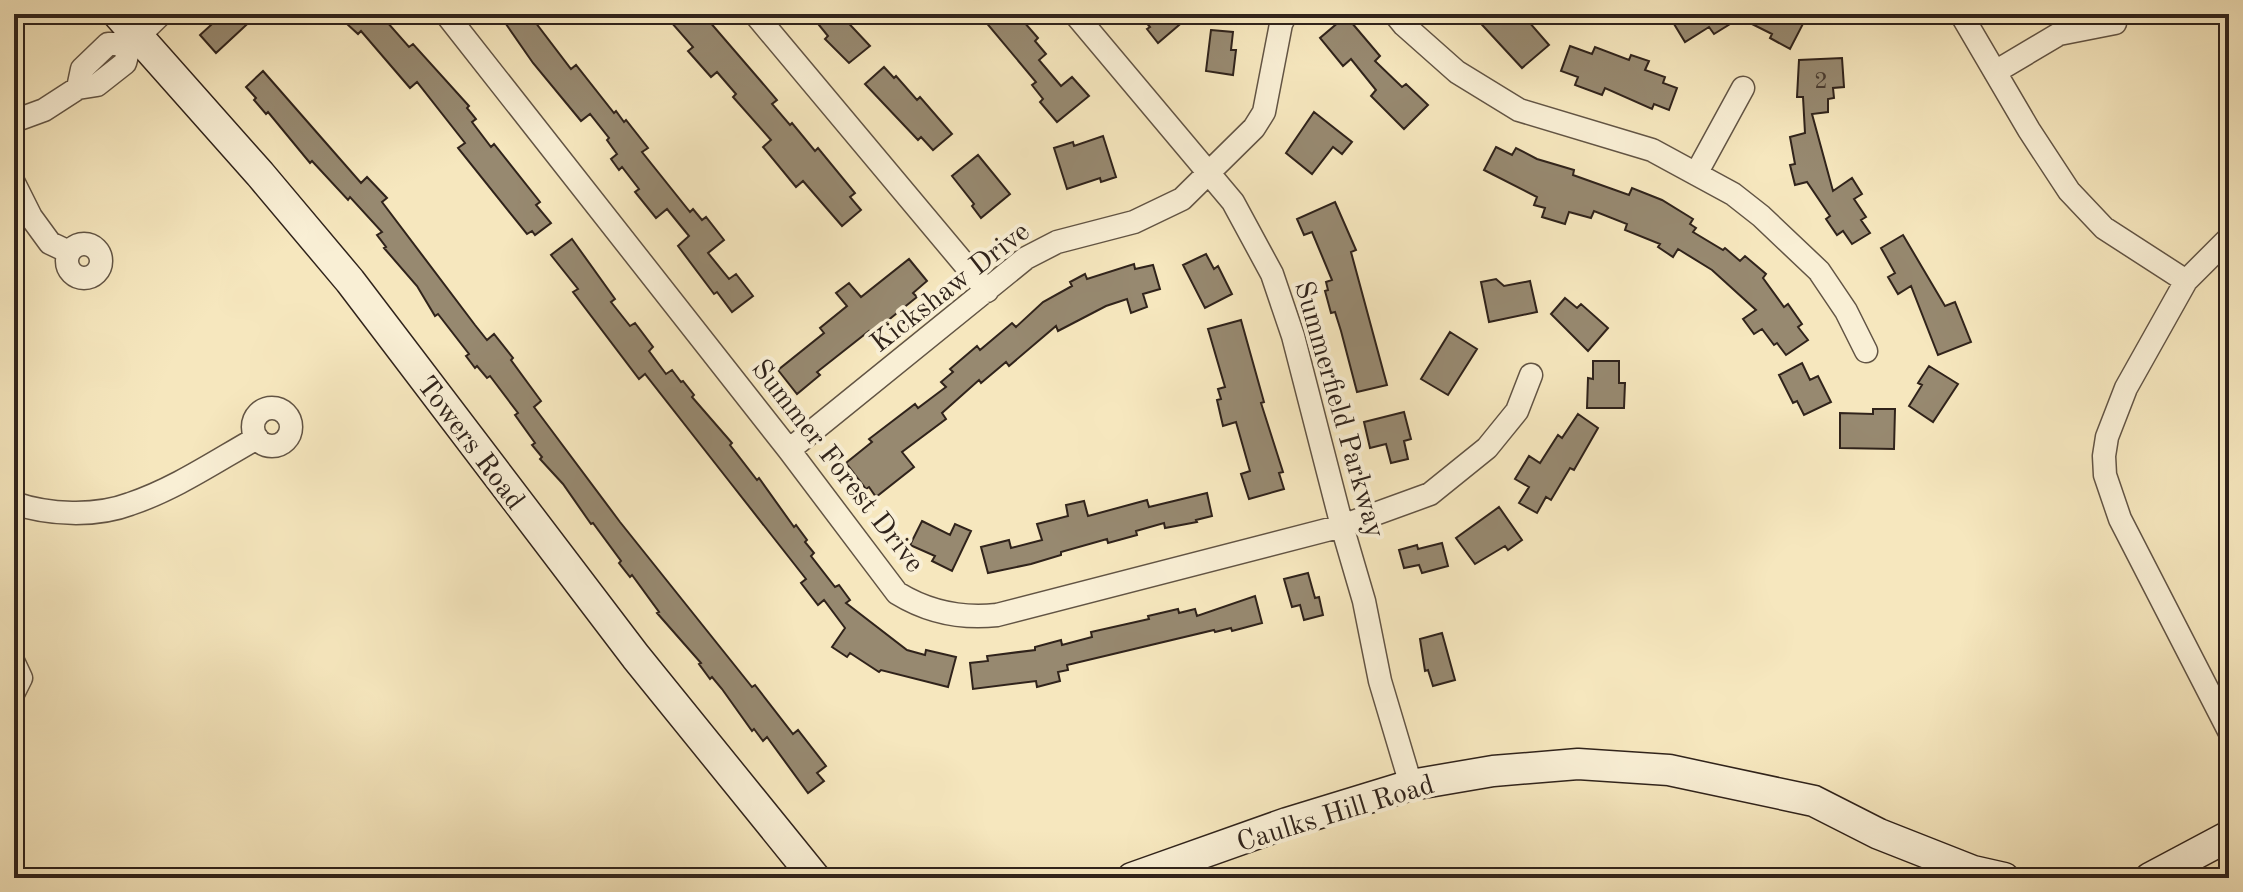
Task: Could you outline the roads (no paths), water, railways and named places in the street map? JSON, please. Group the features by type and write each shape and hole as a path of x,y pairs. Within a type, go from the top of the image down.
{"main road":[{"name":"Towers Road","path":"128,31 260,174 350,281 636,657 815,878"},
{"name":"Caulks Hill Road","path":"1132,878 1287,823 1411,785 1493,771 1578,764 1669,770 1814,801 1879,834 1973,871 2004,878"},
{"path":"2150,878 2229,836"}],"street":[{"path":"14,121 44,110 78,88 82,69 108,44 161,14"},
{"name":"Summer Forest Drive","path":"446,14 789,450 897,593 914,603 962,617 997,615 1342,526 1430,494 1487,448 1517,411 1531,375"},
{"path":"755,14 987,291"},
{"name":"Summerfield Parkway","path":"1075,14 1208,170 1248,226 1272,274 1293,336 1364,601 1380,681 1411,785"},
{"name":"Kickshaw Drive","path":"789,450 1026,258 1057,242 1134,222 1182,199 1254,128 1264,112 1281,24 1286,14"},
{"path":"1395,14 1457,72 1519,110 1652,150 1733,194 1819,271 1846,311 1866,351"},
{"path":"1961,14 2069,191 2104,228 2186,281"},
{"path":"1995,72 2059,34 2115,23"},
{"path":"1696,174 1743,88"},
{"path":"14,183 31,217 50,243 69,252"},
{"path":"2229,238 2186,281 2126,388 2107,437 2104,456 2105,475 2120,519 2229,731"},
{"path":"14,503 27,508 82,513 129,505 183,480 257,438"},
{"path":"14,663 21,678 14,692"}]}
